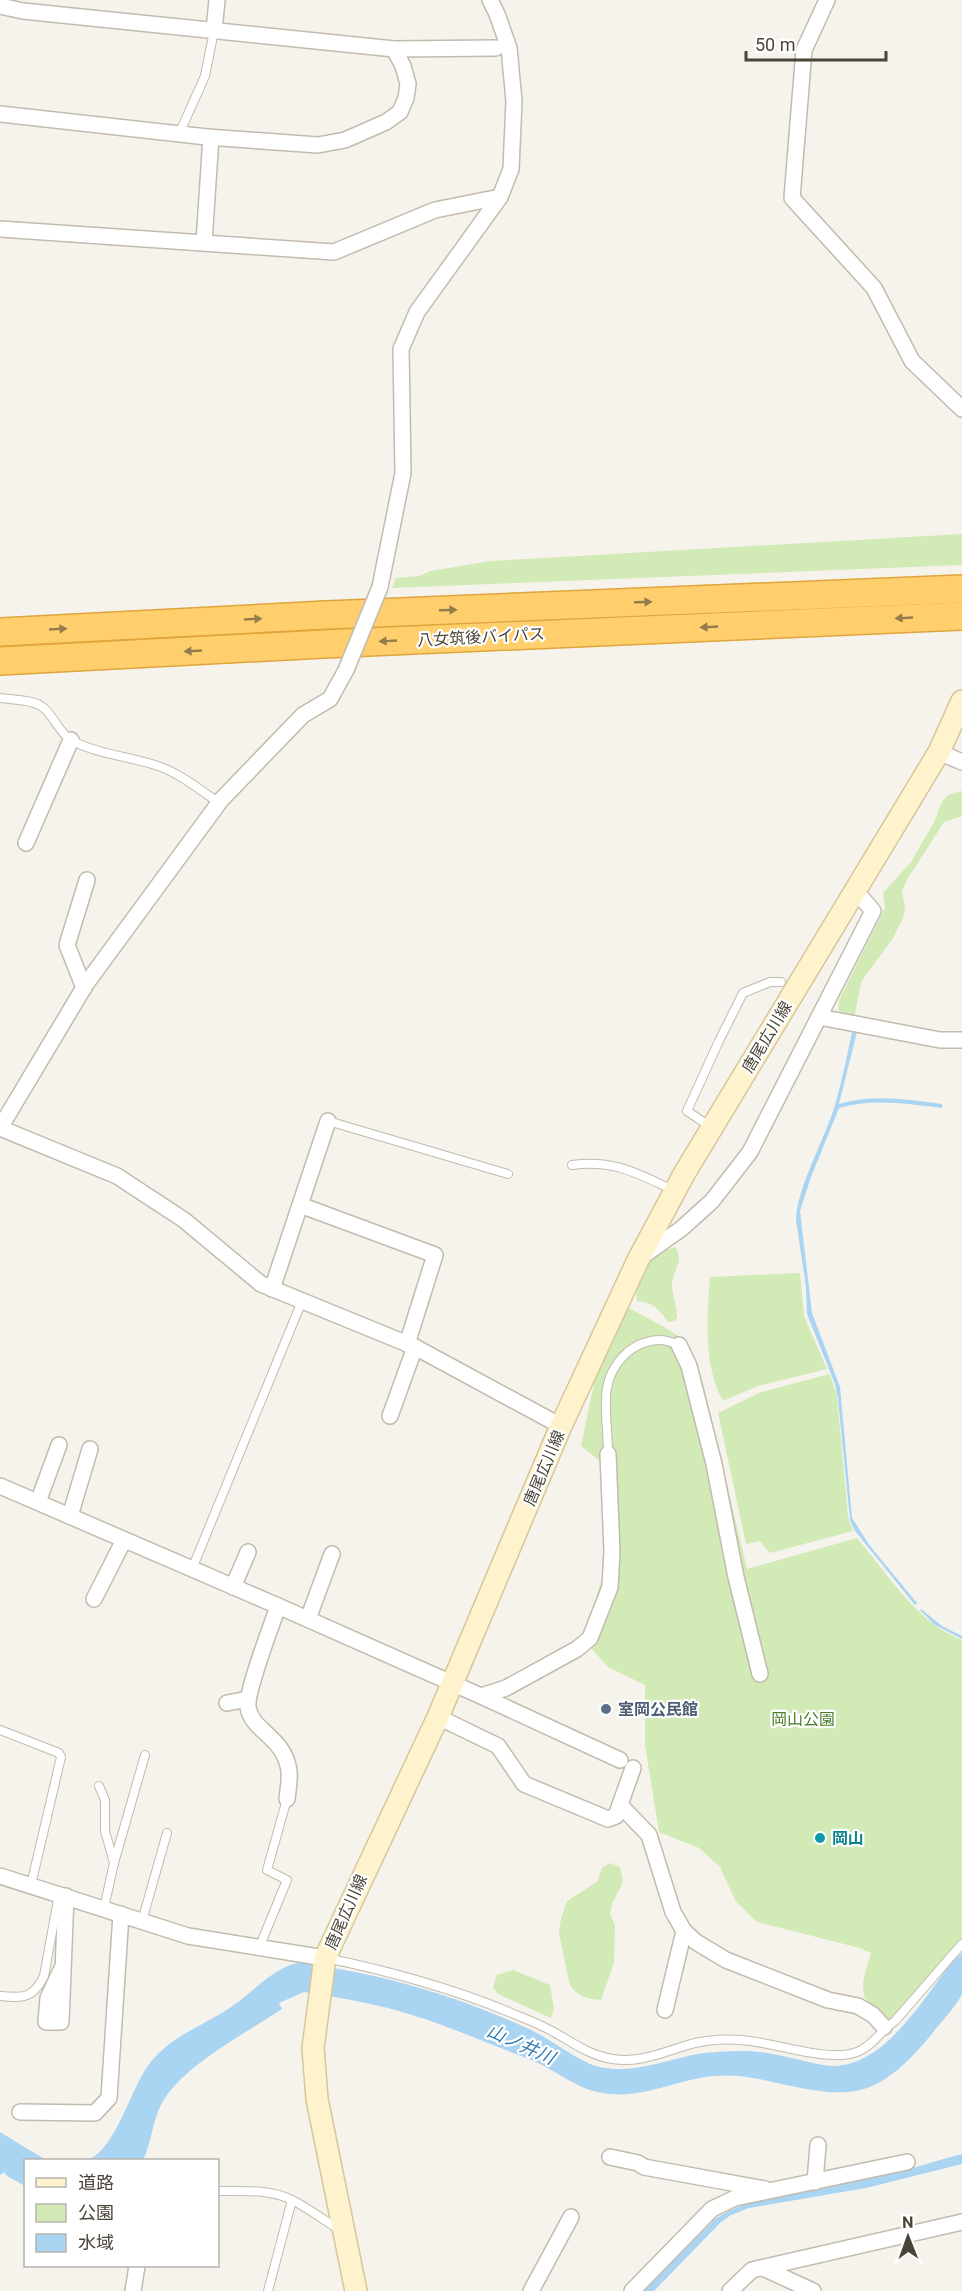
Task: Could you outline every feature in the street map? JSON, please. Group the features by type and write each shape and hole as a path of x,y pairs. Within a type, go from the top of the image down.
{"highway":[{"name":"八女筑後バイパス","path":"0,632 326,615 962,589"},
{"name":"八女筑後バイパス","path":"0,661 962,616"}],"main road":[{"name":"唐尾広川線","path":"356,2291 317,2106 313,2048 318,1997 325,1961 438,1717 561,1426 638,1260 712,1128 939,752 962,700"}],"street":[{"path":"214,31 217,0"},
{"path":"490,0 509,48 514,101 511,169 500,197 417,312 401,349 403,473 380,587 346,670 330,699 303,715 219,802 84,988 0,1128 117,1176 184,1220 261,1284 411,1345 561,1426"},
{"path":"827,0 804,50 792,198 874,288 912,361 962,409"},
{"path":"0,6 394,49 496,48"},
{"path":"0,114 179,134 318,145 345,140 386,122 400,112 406,98 408,84 404,66 394,49"},
{"path":"204,242 211,137"},
{"path":"0,229 334,252 435,210 500,197"},
{"path":"26,843 71,740"},
{"path":"939,752 962,762"},
{"path":"84,988 67,945 87,880"},
{"path":"638,1260 681,1229 712,1201 750,1152 873,911 855,890"},
{"path":"819,1017 940,1040 962,1040"},
{"path":"272,1289 328,1121"},
{"path":"300,1205 435,1255 390,1416"},
{"path":"679,1345 689,1366 714,1464 736,1577 760,1674"},
{"path":"38,1502 59,1445"},
{"path":"70,1516 90,1449"},
{"path":"481,1696 506,1688 577,1648 590,1638 610,1587 612,1551 608,1454"},
{"path":"0,1486 308,1619 626,1764 620,1805 616,1816 608,1819 524,1784 498,1746 438,1717"},
{"path":"94,1599 124,1540"},
{"path":"233,1587 248,1552"},
{"path":"308,1619 332,1554"},
{"path":"278,1606 248,1699 249,1713 255,1724 277,1743 283,1752 289,1771 287,1798"},
{"path":"227,1703 248,1699"},
{"path":"620,1805 649,1835 673,1912 684,1931 696,1942 726,1960 828,2000 858,2006 873,2015 884,2028"},
{"path":"0,1876 188,1936 325,1961"},
{"path":"62,1895 63,1966"},
{"path":"20,2112 95,2113 109,2098 121,1914"},
{"path":"664,2010 684,1931"},
{"path":"815,2182 818,2145"},
{"path":"610,2157 638,2163 644,2167 772,2191"},
{"path":"632,2291 712,2209 735,2199 907,2162"},
{"path":"531,2291 571,2217"},
{"path":"730,2291 752,2270 962,2222"},
{"path":"133,2291 137,2267"},
{"path":"763,2268 813,2291"}],"lane":[{"path":"179,134 204,76 214,31"},
{"path":"0,698 42,706 61,732 71,740 158,766 184,779 219,802"},
{"path":"712,1128 687,1111 719,1041 743,993 770,982 781,982"},
{"path":"328,1121 508,1174"},
{"path":"572,1165 593,1162 613,1165 675,1191"},
{"path":"192,1569 302,1301"},
{"path":"608,1454 606,1396 611,1375 621,1358 634,1346 644,1343 663,1340 679,1345"},
{"path":"0,1730 62,1756 31,1885"},
{"path":"104,1908 114,1863 145,1755"},
{"path":"99,1786 105,1800 105,1831 114,1863"},
{"path":"260,1948 286,1880 267,1870 287,1798"},
{"path":"142,1921 167,1833"},
{"path":"0,1996 21,1998 31,1995 40,1984 44,1976 62,1895"},
{"path":"325,1961 390,1971 469,1995 546,2028 590,2053 610,2059 649,2057 692,2044 715,2040 741,2040 825,2055 842,2055 858,2052 874,2041 884,2028 895,2021 962,1944"},
{"path":"219,2191 254,2191 281,2196 292,2200 344,2232"},
{"path":"268,2291 292,2200"}],"green space":[{"path":"962,534 962,565 392,588 396,578 419,576 431,571 491,561"},
{"path":"962,791 962,816 944,822 908,878 902,891 905,910 903,918 893,938 861,982 854,1019 847,1018 838,1009 839,1000 885,908 883,893 911,862 934,822 942,802 948,795"},
{"path":"675,1247 679,1261 672,1284 677,1318 668,1322 655,1307 637,1301 637,1290 652,1260"},
{"path":"800,1273 804,1316 827,1369 758,1386 723,1401 709,1357 710,1277"},
{"name":"岡山公園","path":"625,1306 687,1342 695,1357 747,1569 857,1538 917,1610 946,1632 962,1640 962,1938 893,2018 883,2019 868,2003 865,1996 863,1981 871,1953 860,1948 757,1922 736,1902 720,1867 699,1848 659,1832 645,1745 645,1685 608,1667 583,1639 604,1572 601,1462 581,1446 597,1369"},
{"path":"830,1374 837,1396 848,1517 853,1531 770,1553 760,1541 746,1544 718,1413 761,1392"},
{"path":"610,1863 620,1867 623,1882 612,1904 610,1914 615,1925 614,1963 601,2000 591,1999 582,1996 571,1987 559,1932 567,1901 597,1882 602,1868"},
{"path":"513,1970 550,1985 554,2009 551,2018 498,1994 493,1987 497,1975"}],"water":[{"path":"852,1032 857,1032 839,1104 877,1098 942,1104 942,1108 865,1103 839,1108 800,1211 812,1313 840,1387 852,1518 870,1546 917,1603 915,1605 855,1531 850,1520 838,1399 835,1384 807,1314 806,1287 796,1220 797,1207 806,1178 835,1105"},
{"path":"921,1609 942,1626 962,1636 962,1639 935,1625"},
{"name":"山ノ井川","path":"962,1953 962,1994 926,2041 891,2075 859,2090 842,2092 802,2088 746,2077 722,2076 700,2078 632,2094 603,2093 574,2083 529,2059 430,2021 374,2005 304,1992 279,2003 282,2009 199,2063 171,2089 159,2110 143,2159 89,2159 107,2143 143,2074 159,2053 179,2037 234,2005 272,1975 298,1963 380,1977 431,1991 529,2029 596,2066 620,2069 724,2051 764,2052 823,2065 844,2065 863,2058 881,2047 898,2032 952,1962"},
{"path":"0,2132 44,2159 24,2159 24,2185 4,2172 0,2174"},
{"path":"962,2154 962,2164 866,2188 749,2208 731,2215 721,2222 654,2291 644,2291 714,2220 732,2210 775,2195 891,2174"}],"place":[{"name":"室岡公民館","path":"606,1709"},
{"name":"岡山","path":"820,1838"}]}
